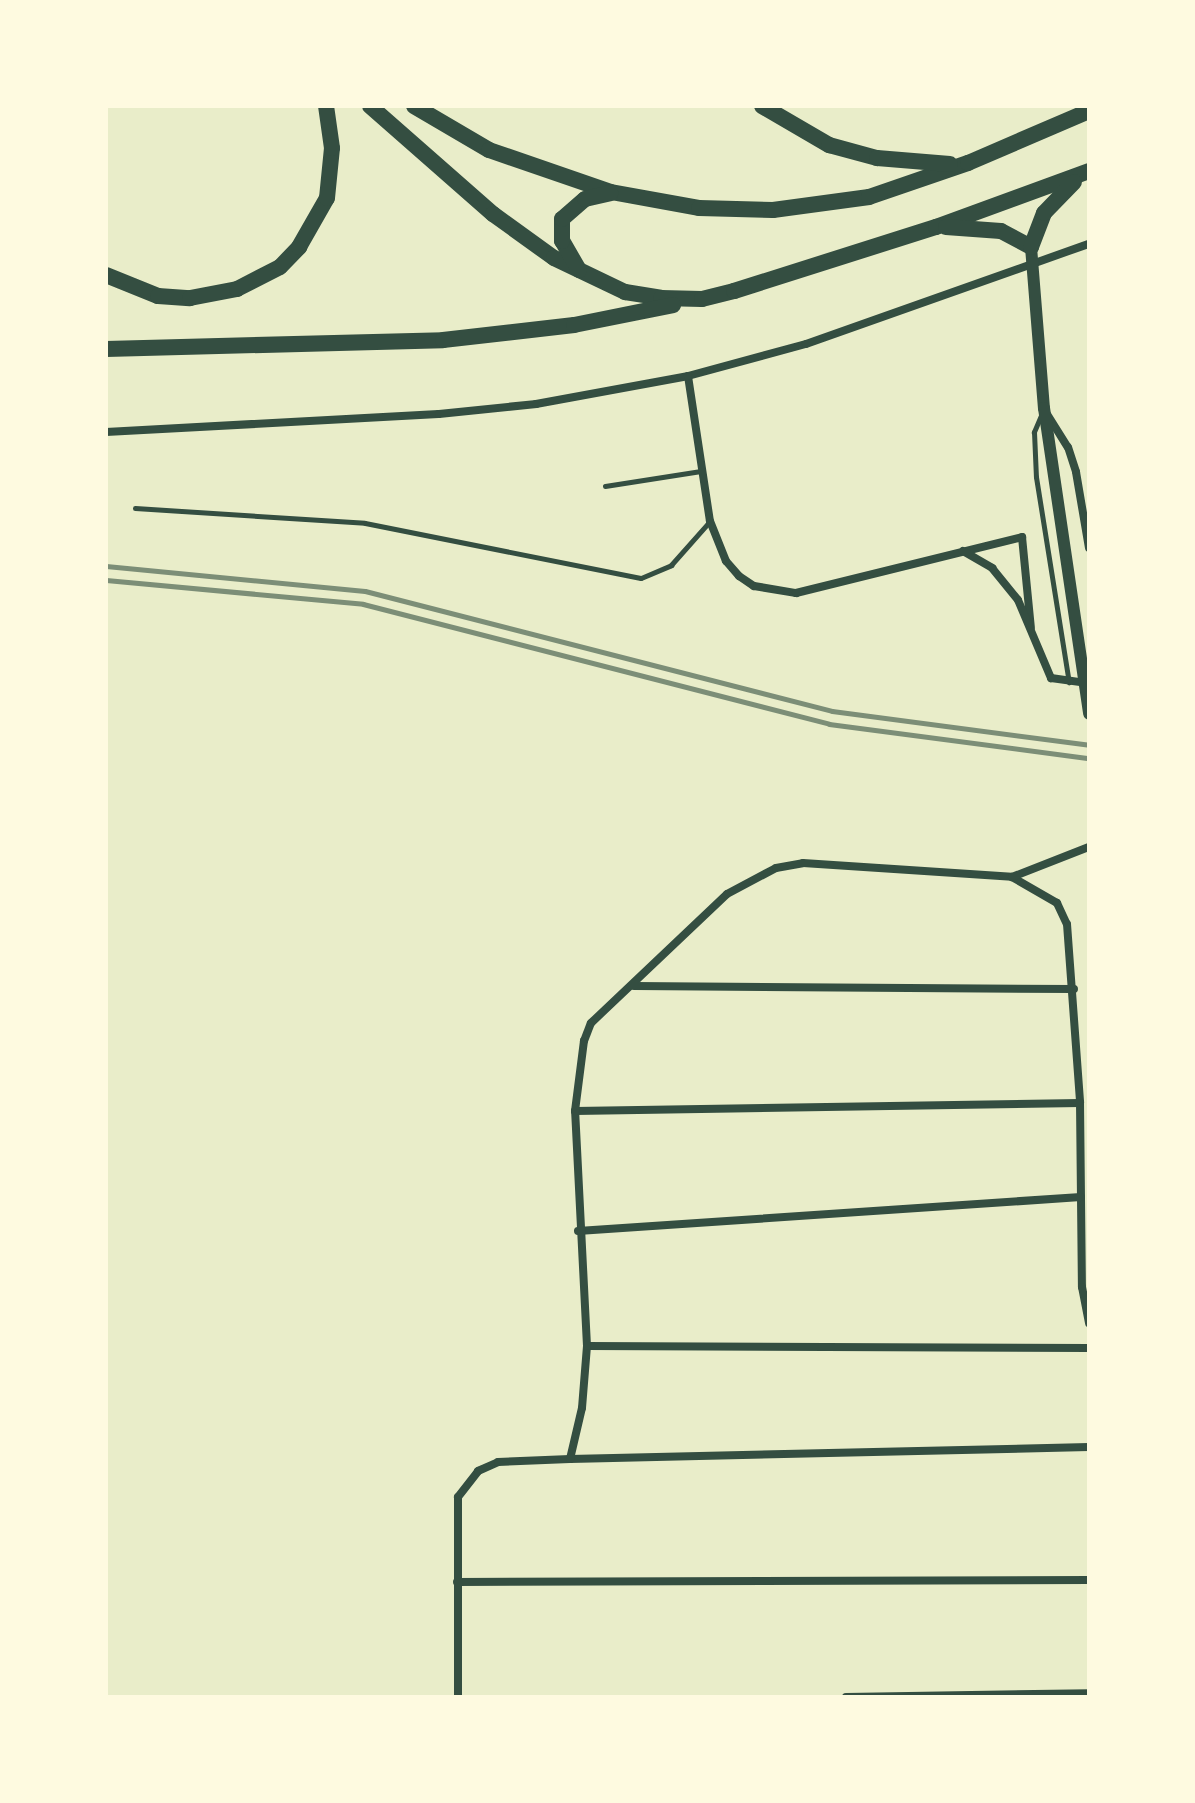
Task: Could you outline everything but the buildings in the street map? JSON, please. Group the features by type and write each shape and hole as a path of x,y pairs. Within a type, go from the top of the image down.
{"highway":[{"path":"106,275 158,296 190,298 237,289 280,267 299,247 327,198 332,148 326,106"},
{"path":"370,106 493,214 580,272 625,292 702,299"},
{"path":"414,106 489,150 611,192 699,208 773,210 869,197 968,163 1089,111"},
{"path":"762,106 829,145 877,158 968,163"},
{"path":"936,227 1001,231 1031,247 1055,198 1089,171"},
{"path":"106,349 443,340 574,325 702,299 936,227 1089,171"},
{"path":"580,272 562,241 562,219 585,199 611,192"}],"street":[{"path":"106,432 439,414 536,404 688,376 806,344 1089,244"},
{"path":"1031,247 1044,408 1089,714"},
{"path":"688,376 710,521 726,561 739,576 775,591 796,593 1015,536 1027,544 1031,628"},
{"path":"1044,408 1068,447 1089,548"},
{"path":"963,551 1005,582 1031,628 1051,678 1089,683"},
{"path":"570,1459 582,1408 587,1346 578,1231 575,1111 584,1041 591,1023 634,986 727,894 776,868 803,863 1012,877 1089,847"},
{"path":"1012,877 1057,903 1067,924 1080,1103 1082,1295 1089,1323"},
{"path":"634,986 1074,989"},
{"path":"575,1111 1080,1103"},
{"path":"578,1231 1081,1197"},
{"path":"587,1346 1089,1348"},
{"path":"458,1697 458,1497 466,1481 498,1462 1089,1447"},
{"path":"457,1582 1089,1580"},
{"path":"846,1697 1089,1693"}],"lane":[{"path":"1044,408 1034,432 1036,477 1069,682"},
{"path":"605,486 701,471"},
{"path":"135,508 365,523 641,578 671,565 710,521"}],"railway":[{"path":"106,566 365,591 832,711 1089,745"},
{"path":"106,580 363,604 829,724 1089,758"}]}
